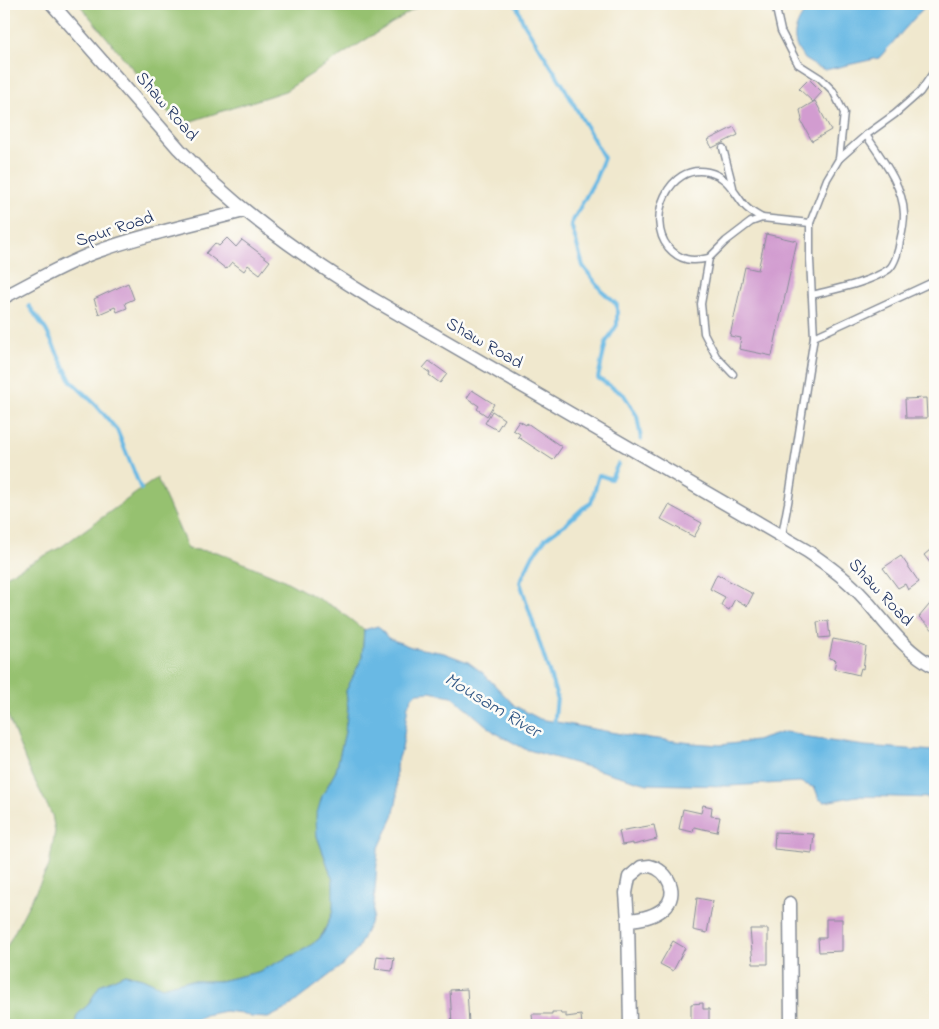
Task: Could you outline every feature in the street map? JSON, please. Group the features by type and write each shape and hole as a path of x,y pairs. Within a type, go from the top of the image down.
{"street":[{"name":"Shaw Road","path":"52,4 172,142 198,170 244,211 329,272 371,298 709,495 782,535 823,562 842,577 864,599 898,638 917,655 935,667"},
{"name":"Spur Road","path":"4,297 55,270 93,253 244,211"},
{"path":"628,920 646,918 660,911 668,904 671,885 666,874 656,867 641,867 629,877 626,893 630,1025"},
{"path":"790,903 791,1025"}],"lane":[{"path":"777,5 781,31 798,64 820,78 833,91 844,113 839,159"},
{"path":"782,535 814,337 810,223 827,179 839,159 920,92 935,70"},
{"path":"812,295 871,278 890,268 900,249 904,214 900,192 887,166 866,135"},
{"path":"723,148 733,187 744,205 753,213 762,218 810,223"},
{"path":"733,187 708,172 690,172 670,187 661,204 658,225 664,242 672,252 684,260 692,261 709,258 739,230 751,222 762,218"},
{"path":"709,258 701,304 704,333 716,356 733,374"},
{"path":"814,337 935,281"}],"green space":[{"path":"79,4 422,4 285,91 179,125"},
{"path":"157,478 188,549 217,552 282,579 337,609 364,630 362,658 346,691 348,708 345,732 336,771 322,796 317,836 333,880 333,911 319,939 307,948 258,972 220,981 185,981 162,987 142,978 125,974 100,985 88,1005 77,1015 75,1025 14,1025 4,1019 4,952 49,866 55,831 52,815 28,767 4,706 4,577 61,547"}],"water":[{"path":"811,4 927,4 879,58 825,70 805,59 799,52 796,44 795,37 798,24"},
{"name":"Mousam River","path":"378,626 388,638 411,647 444,653 468,662 483,673 515,706 540,719 632,736 692,743 720,745 756,741 784,732 809,738 865,746 935,751 935,798 857,796 825,802 819,799 815,788 800,782 729,786 647,784 525,749 494,732 452,696 430,692 418,693 413,696 408,705 402,749 396,766 397,799 393,817 378,850 373,917 357,950 345,963 286,1009 268,1018 251,1017 241,1013 225,1011 205,1015 187,1025 75,1025 77,1015 88,1005 100,985 125,974 142,978 162,987 185,981 220,981 258,972 307,948 319,939 333,911 333,880 317,836 316,817 322,796 336,771 345,732 348,708 346,691 362,658 364,630"}],"building":[{"path":"809,79 822,92 813,102 799,89"},
{"path":"815,101 831,130 812,141 801,121 800,110"},
{"path":"734,127 738,135 712,148 708,140"},
{"path":"766,234 797,241 772,356 739,349 741,338 730,336 745,267 758,270"},
{"path":"227,238 236,247 242,240 270,261 260,274 248,265 244,271 232,262 226,269 206,253 215,243 219,246"},
{"path":"128,283 134,299 125,303 127,308 117,312 115,307 99,314 94,299"},
{"path":"429,361 447,374 440,383 423,368"},
{"path":"472,390 494,404 487,416 477,409 479,406 467,398"},
{"path":"926,398 927,418 906,418 905,399"},
{"path":"492,411 504,419 497,430 485,423"},
{"path":"519,421 526,425 527,423 562,447 553,460 518,437 520,434 513,430"},
{"path":"669,505 702,523 694,537 661,519"},
{"path":"935,546 935,569 924,555"},
{"path":"901,556 919,582 908,590 905,584 898,588 883,568"},
{"path":"717,574 753,594 747,606 735,599 729,610 721,605 725,597 710,589"},
{"path":"935,598 935,632 919,617"},
{"path":"828,621 830,637 819,638 817,622"},
{"path":"833,639 866,647 863,669 861,668 859,675 834,669 836,660 829,658"},
{"path":"703,805 712,807 711,816 720,817 717,832 694,827 693,832 679,829 683,809 701,813"},
{"path":"654,825 657,839 633,845 633,843 622,845 619,831"},
{"path":"775,832 814,834 812,853 774,849"},
{"path":"697,898 713,901 707,933 693,930"},
{"path":"826,919 842,919 842,951 819,952 818,938 826,938"},
{"path":"750,929 768,929 768,964 753,964"},
{"path":"673,941 685,948 673,971 660,964"},
{"path":"377,956 394,958 392,971 375,969"},
{"path":"467,989 469,1024 452,1025 450,990"},
{"path":"703,1003 703,1009 709,1009 709,1025 691,1025 691,1004"},
{"path":"552,1012 566,1014 566,1017 581,1015 582,1025 533,1025 532,1014 552,1014"}],"waterway":[{"path":"516,4 523,22 563,85 604,158 595,180 571,224 583,266 601,290 617,305 617,325 606,342 598,378 624,395 637,416 641,439"},
{"path":"29,306 46,330 71,381 96,405 117,430 141,489"},
{"path":"554,727 557,697 520,582 533,555 546,538 591,503 599,475 611,479 618,464"}]}
